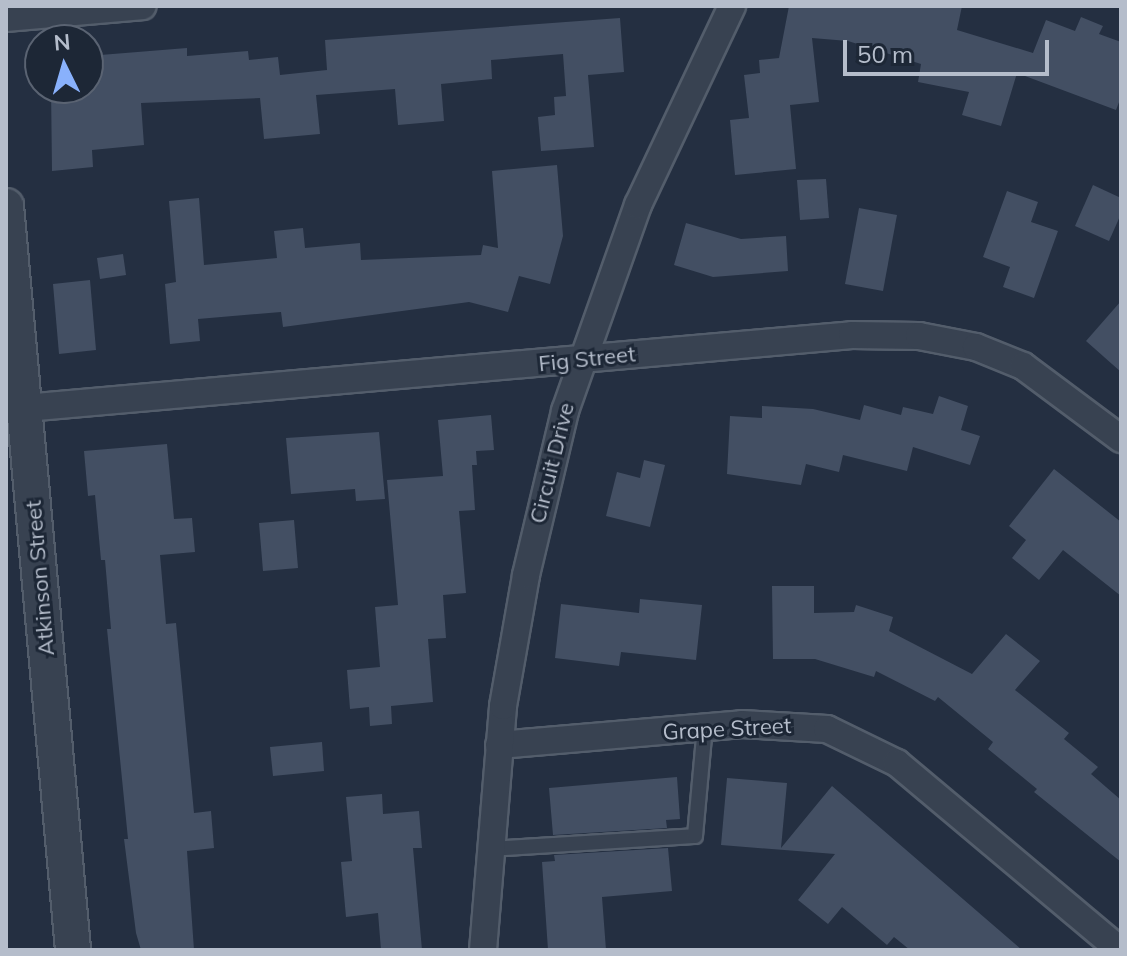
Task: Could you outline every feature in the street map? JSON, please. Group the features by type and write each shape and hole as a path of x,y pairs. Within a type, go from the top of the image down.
{"street":[{"path":"6,18 142,6"},
{"name":"Circuit Drive","path":"483,950 499,745 526,575 580,359 638,205 732,6"},
{"name":"Atkinson Street","path":"6,206 73,950"},
{"name":"Fig Street","path":"25,408 852,335 919,336 976,347 1023,366 1121,439"},
{"name":"Grape Street","path":"499,745 705,727 791,723 861,742 897,763 1120,950"}],"lane":[{"path":"489,849 695,836 705,727"}],"building":[{"path":"789,6 962,6 957,30 1033,53 1046,20 1075,31 1081,17 1103,26 1099,34 1121,42 1121,97 1116,110 1017,73 1001,126 962,115 969,92 918,82 921,64 848,41 812,38 819,102 790,105 796,169 735,175 730,120 749,118 744,75 760,73 759,60 779,58"},
{"path":"620,18 624,72 588,75 594,147 541,151 538,117 555,115 554,97 566,96 563,54 491,60 492,79 441,84 444,121 398,125 395,89 316,95 320,134 264,139 260,98 141,103 144,145 92,150 93,167 52,171 51,104 104,104 104,55 187,48 187,56 248,51 249,60 278,57 280,75 327,70 325,40"},
{"path":"557,165 563,236 550,284 519,276 508,312 469,302 283,327 281,312 198,319 200,341 170,344 165,284 176,282 169,201 199,198 204,265 277,258 274,231 303,228 305,248 360,243 361,260 481,255 483,245 498,248 492,171"},
{"path":"826,179 829,218 800,220 797,180"},
{"path":"1093,185 1121,198 1121,214 1109,241 1075,226"},
{"path":"1007,191 1038,202 1031,222 1058,231 1034,298 1003,287 1010,267 983,257"},
{"path":"859,208 897,215 883,291 845,284"},
{"path":"686,223 741,239 786,236 788,271 713,277 674,265"},
{"path":"123,254 126,275 100,279 97,258"},
{"path":"90,280 96,350 59,354 53,284"},
{"path":"1121,301 1121,372 1086,341"},
{"path":"939,396 968,406 961,430 980,436 970,465 913,447 907,471 843,455 839,472 806,464 801,485 727,474 730,416 762,418 762,406 813,409 860,420 864,405 901,415 903,407 933,414"},
{"path":"491,415 494,450 476,451 477,465 472,465 475,510 459,511 466,593 443,595 446,638 428,639 433,702 391,706 392,724 370,726 369,707 350,709 347,670 380,667 375,607 398,605 387,480 443,476 438,420"},
{"path":"379,432 385,499 356,501 355,489 291,494 286,438"},
{"path":"167,444 174,519 192,518 195,552 160,555 166,624 176,623 194,813 211,811 214,848 187,851 194,950 141,950 136,933 124,839 128,839 107,629 111,629 105,560 101,560 95,495 88,496 84,451"},
{"path":"644,460 665,465 650,527 606,516 617,472 640,478"},
{"path":"1054,469 1121,522 1121,596 1063,550 1039,580 1012,558 1026,540 1009,526"},
{"path":"294,520 298,568 263,571 259,523"},
{"path":"772,586 814,586 814,613 854,612 856,605 893,617 889,631 972,674 1006,634 1040,661 1015,690 1069,733 1064,739 1098,767 1091,774 1121,800 1121,862 1034,792 1037,789 988,749 993,742 938,697 935,701 876,671 874,677 815,659 773,659"},
{"path":"640,599 702,605 696,660 621,652 619,666 555,658 561,604 639,613"},
{"path":"322,742 324,771 273,776 270,747"},
{"path":"677,777 680,819 666,820 667,828 553,835 549,788"},
{"path":"727,778 787,783 781,848 832,786 1022,950 910,950 894,937 887,945 842,907 828,924 798,900 835,854 721,845"},
{"path":"382,794 383,814 419,811 422,848 413,848 422,950 381,950 378,913 346,917 341,862 352,861 346,797"},
{"path":"668,848 672,891 602,897 606,950 548,950 542,862 555,861 554,855"}]}
